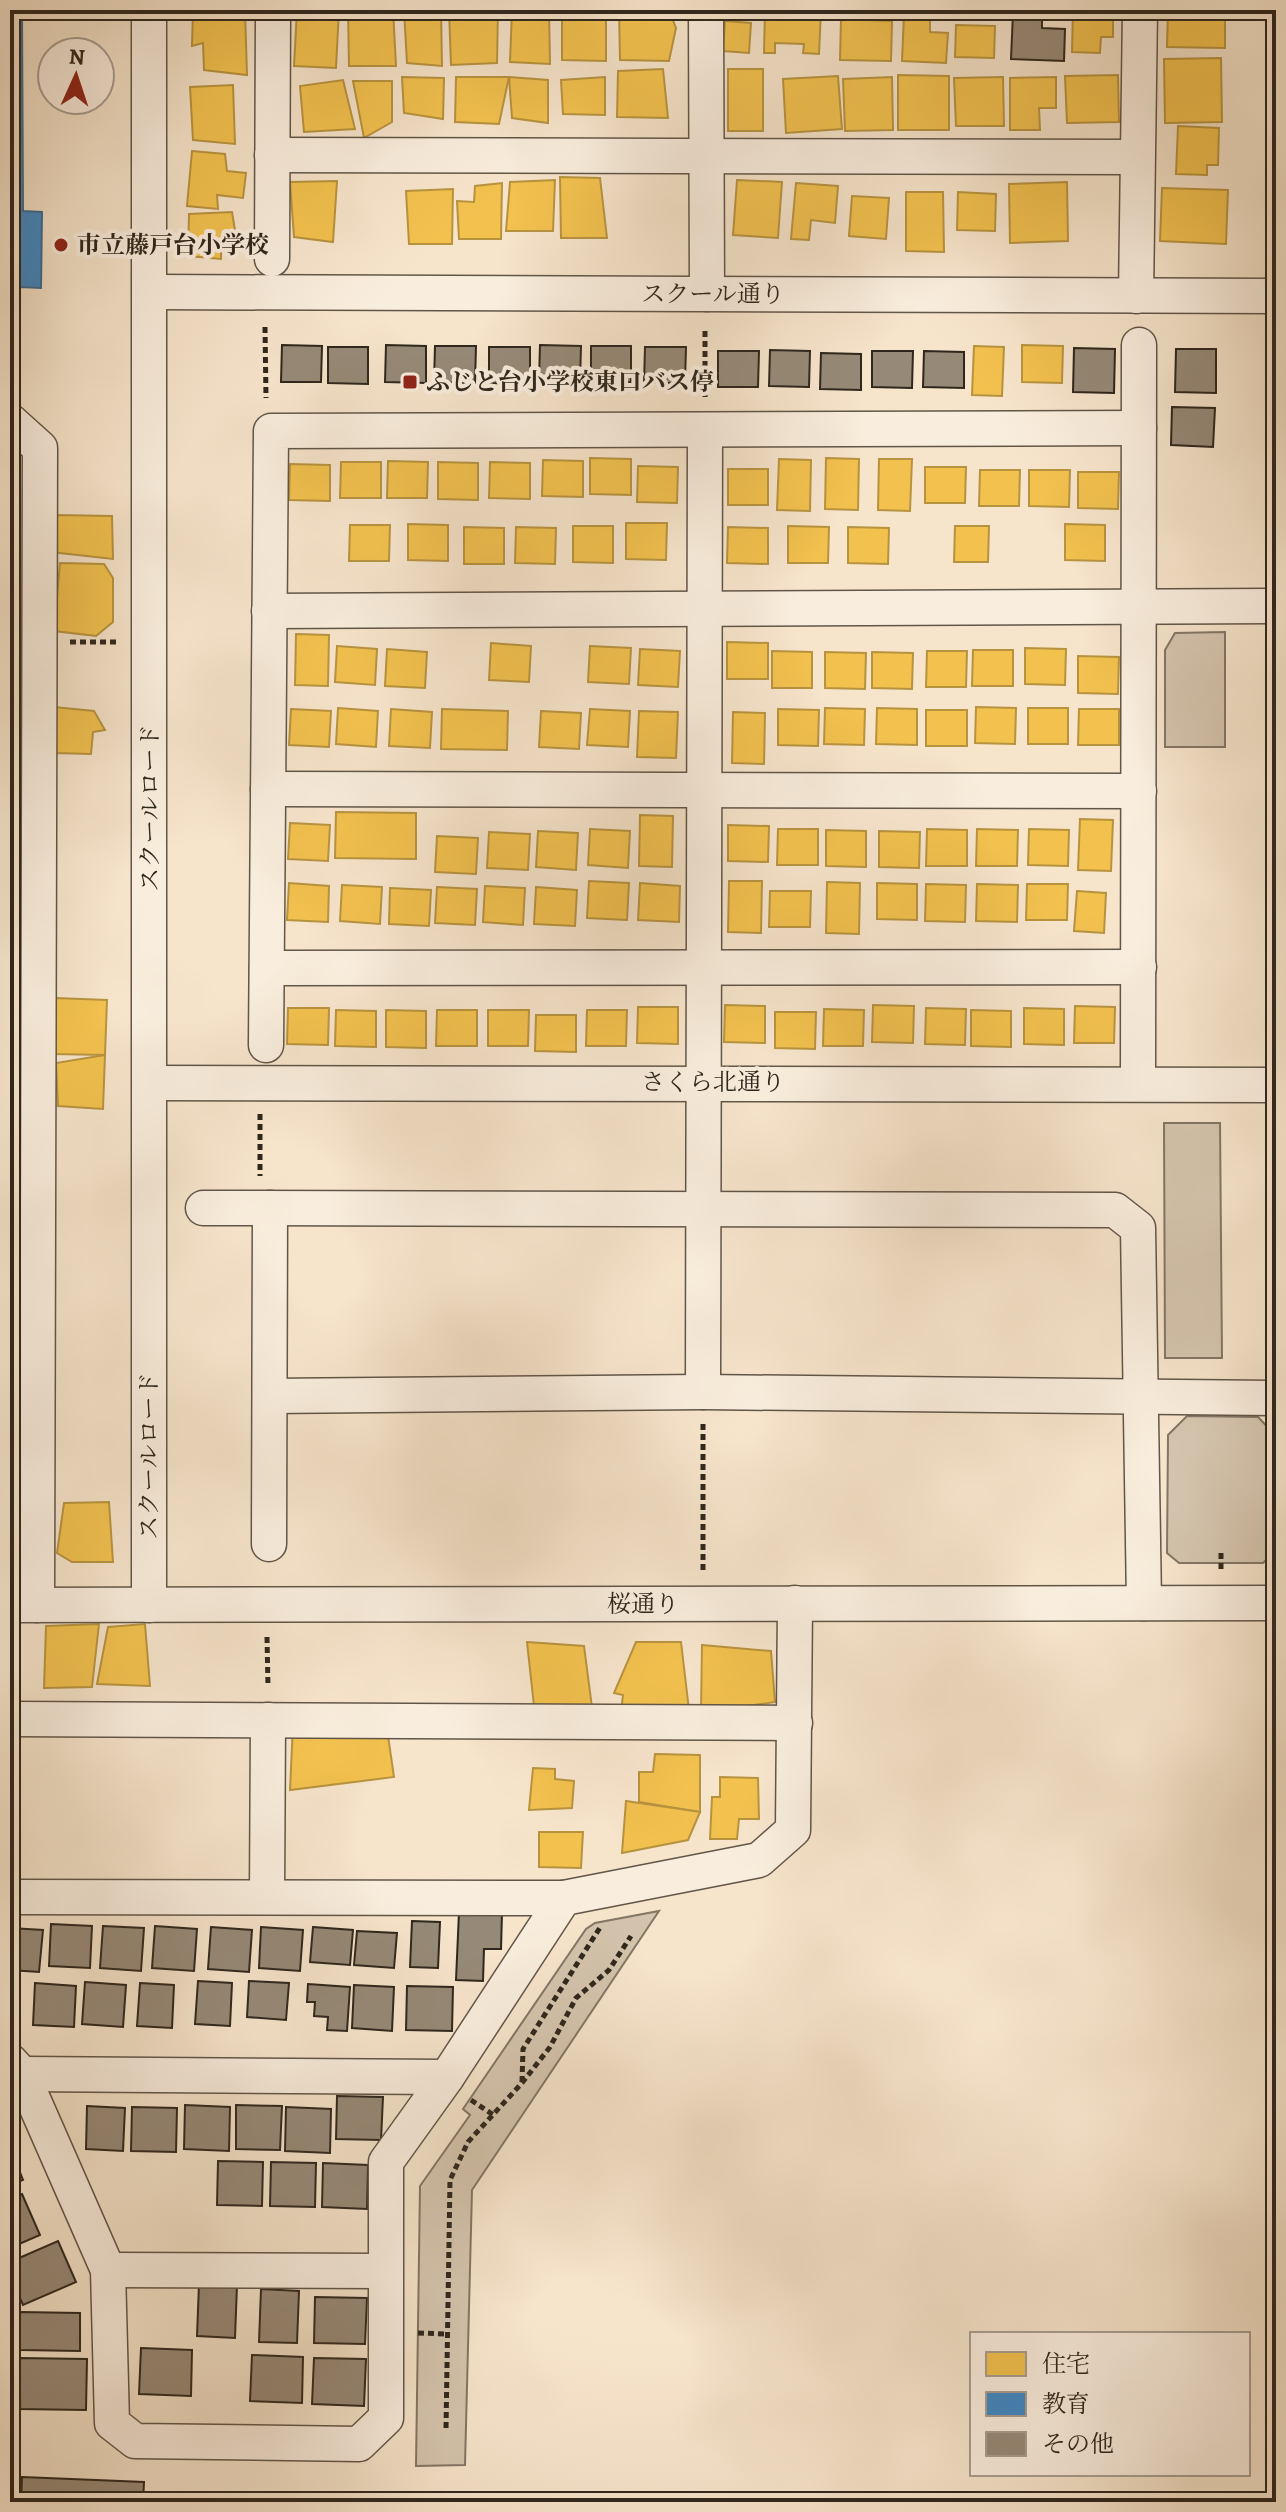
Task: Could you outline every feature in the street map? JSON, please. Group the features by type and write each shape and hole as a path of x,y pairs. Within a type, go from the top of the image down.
{"street":[{"name":"スクールロード","path":"149,10 149,1605"},
{"path":"272,259 273,10"},
{"path":"706,10 706,310"},
{"path":"1136,296 1140,10"},
{"path":"272,155 1137,157"},
{"name":"スクール通り","path":"150,292 706,310 1136,296 1276,296"},
{"path":"1138,1084 1139,345"},
{"path":"10,421 40,448 24,594 37,642 24,772 24,1605"},
{"path":"266,1045 271,431 1139,428"},
{"path":"703,1392 705,430"},
{"path":"269,611 1276,606"},
{"path":"268,789 1139,791"},
{"path":"267,968 1139,967"},
{"name":"さくら北通り","path":"150,1083 1276,1085"},
{"path":"265,1197 270,1396 269,1544"},
{"path":"203,1208 265,1197 705,1210 1115,1210 1138,1228 1144,1603"},
{"path":"270,1396 703,1392 1276,1398"},
{"path":"10,1897 564,1898 759,1860 793,1830 795,1603"},
{"name":"桜通り","path":"24,1605 1276,1603"},
{"path":"10,1719 795,1723"},
{"path":"267,1896 268,1720"},
{"path":"455,2086 16,2068 108,2270 112,2423 135,2441 359,2444 386,2418 386,2162 455,2086 564,1898"},
{"path":"108,2270 385,2271"}],"path":[{"path":"705,430 706,310"},
{"path":"265,327 266,413 271,431"},
{"path":"37,642 149,643"},
{"path":"260,1109 265,1197"},
{"path":"703,1454 703,1570"},
{"path":"1221,1553 1222,1572"},
{"path":"267,1606 268,1720"},
{"path":"522,2083 523,2049 603,1924"},
{"path":"446,2428 450,2180 468,2142 522,2083 550,2047 576,1998 609,1970 631,1936"},
{"path":"455,2086 495,2116"},
{"path":"409,2333 446,2334"}],"shaded area":[{"path":"1225,632 1225,747 1165,747 1165,650 1175,633"},
{"path":"1164,1123 1220,1123 1222,1358 1165,1358"},
{"path":"1187,1416 1258,1417 1276,1436 1274,1553 1263,1563 1179,1563 1167,1553 1168,1435"},
{"path":"659,1911 472,2190 465,2465 416,2466 420,2186 470,2115 463,2109 586,1929 595,1923"}],"building: 住宅":[{"path":"193,10 245,10 247,75 204,70 203,43 192,46"},
{"path":"297,10 339,10 336,68 294,66"},
{"path":"348,10 393,10 396,66 349,66"},
{"path":"404,10 441,10 442,66 407,63"},
{"path":"449,10 498,10 497,63 451,65"},
{"path":"512,10 549,10 550,64 510,62"},
{"path":"562,10 606,10 606,61 562,60"},
{"path":"619,10 669,10 676,28 669,61 620,60"},
{"path":"765,10 821,10 819,54 803,53 804,44 775,43 775,53 764,53"},
{"path":"1073,10 1113,11 1113,37 1101,37 1100,53 1072,52"},
{"path":"1168,10 1225,10 1225,48 1167,47"},
{"path":"904,15 930,16 930,32 948,33 946,63 902,61"},
{"path":"841,19 892,21 891,61 840,60"},
{"path":"725,21 751,23 749,53 723,51"},
{"path":"956,25 995,26 994,58 955,57"},
{"path":"1221,58 1222,122 1165,123 1164,59"},
{"path":"663,69 668,118 617,117 618,71"},
{"path":"728,69 763,69 763,131 728,131"},
{"path":"898,75 949,76 949,130 898,130"},
{"path":"1118,75 1119,122 1067,123 1065,76"},
{"path":"838,76 842,129 786,133 783,79"},
{"path":"402,77 444,78 443,119 404,113"},
{"path":"456,77 509,77 499,124 455,122"},
{"path":"509,77 548,80 548,123 512,118"},
{"path":"605,77 605,115 563,114 561,80"},
{"path":"892,77 893,130 845,131 843,79"},
{"path":"1003,77 1004,126 956,126 954,78"},
{"path":"1056,77 1056,108 1039,108 1040,130 1010,130 1010,78"},
{"path":"343,80 355,129 304,132 300,86"},
{"path":"353,81 392,81 392,122 364,138"},
{"path":"233,85 235,144 193,140 190,87"},
{"path":"1178,126 1219,128 1218,165 1207,165 1207,175 1176,174"},
{"path":"192,151 225,154 227,171 246,173 243,198 217,195 218,209 187,206"},
{"path":"560,177 600,178 607,238 561,238"},
{"path":"555,180 553,231 506,231 510,182"},
{"path":"737,180 782,182 778,238 733,235"},
{"path":"337,181 333,242 294,237 290,182"},
{"path":"1067,182 1068,241 1010,243 1009,184"},
{"path":"502,183 501,239 459,239 457,201 474,202 475,186"},
{"path":"796,183 838,186 835,223 811,220 809,240 791,239"},
{"path":"1162,188 1228,190 1226,244 1160,241"},
{"path":"453,189 452,244 409,244 406,191"},
{"path":"906,192 943,192 944,252 906,251"},
{"path":"958,192 996,194 995,231 957,230"},
{"path":"852,196 889,198 886,239 849,236"},
{"path":"232,212 236,236 221,236 221,259 188,256 189,214"},
{"path":"1022,345 1063,346 1062,383 1022,382"},
{"path":"974,346 1004,347 1002,396 972,395"},
{"path":"590,458 631,459 631,495 590,494"},
{"path":"826,458 859,459 858,510 825,509"},
{"path":"779,459 811,460 810,511 777,510"},
{"path":"879,459 912,459 910,511 878,510"},
{"path":"543,460 583,461 583,497 542,496"},
{"path":"388,461 428,462 427,498 387,498"},
{"path":"341,462 381,462 381,498 340,498"},
{"path":"438,462 478,463 478,500 438,499"},
{"path":"490,462 530,463 530,499 489,498"},
{"path":"290,464 330,465 330,501 289,500"},
{"path":"638,466 678,467 677,503 637,502"},
{"path":"925,467 966,467 965,503 925,503"},
{"path":"728,469 768,469 768,505 728,505"},
{"path":"980,470 1020,470 1019,506 979,506"},
{"path":"1029,470 1070,470 1069,507 1029,506"},
{"path":"1078,472 1119,472 1118,509 1078,508"},
{"path":"56,515 112,516 113,559 51,552"},
{"path":"626,523 667,523 666,560 626,559"},
{"path":"408,524 448,525 448,561 408,560"},
{"path":"1065,524 1105,525 1105,561 1065,560"},
{"path":"350,525 390,525 389,561 349,561"},
{"path":"573,526 613,526 613,563 573,562"},
{"path":"788,526 829,527 828,563 788,563"},
{"path":"955,526 989,526 988,562 954,562"},
{"path":"464,527 504,528 504,564 464,564"},
{"path":"516,527 556,528 555,564 515,563"},
{"path":"728,527 768,528 768,564 727,563"},
{"path":"848,527 889,528 888,564 848,563"},
{"path":"60,563 104,564 113,578 113,622 96,636 54,631"},
{"path":"296,634 329,635 328,686 295,685"},
{"path":"727,642 768,643 768,679 727,679"},
{"path":"491,643 531,646 529,682 489,680"},
{"path":"337,646 377,649 375,685 335,682"},
{"path":"590,646 631,648 629,684 588,682"},
{"path":"1025,648 1066,649 1065,685 1025,684"},
{"path":"387,649 427,652 425,688 385,686"},
{"path":"640,649 680,651 678,687 638,685"},
{"path":"973,650 1013,650 1013,686 972,686"},
{"path":"772,651 812,652 812,688 772,688"},
{"path":"927,651 967,651 966,687 926,687"},
{"path":"825,652 866,653 865,689 825,688"},
{"path":"872,652 913,653 912,689 872,688"},
{"path":"1078,656 1119,657 1118,694 1078,693"},
{"path":"54,707 94,711 105,730 93,732 91,754 54,753"},
{"path":"976,707 1016,708 1015,744 975,743"},
{"path":"338,708 378,711 376,747 336,744"},
{"path":"825,708 865,709 864,745 824,744"},
{"path":"877,708 917,709 917,745 876,744"},
{"path":"1028,708 1068,708 1068,744 1028,744"},
{"path":"291,709 331,711 329,747 289,745"},
{"path":"391,709 432,712 430,748 389,746"},
{"path":"442,709 508,711 507,750 441,749"},
{"path":"590,709 630,711 628,747 587,745"},
{"path":"778,709 819,710 818,746 778,745"},
{"path":"1079,709 1119,709 1119,745 1078,745"},
{"path":"926,710 967,710 967,746 926,746"},
{"path":"541,711 581,713 579,749 539,747"},
{"path":"639,711 678,712 676,758 637,757"},
{"path":"733,712 765,713 764,764 732,763"},
{"path":"336,812 416,813 416,859 335,858"},
{"path":"640,815 673,816 672,867 639,866"},
{"path":"1080,819 1113,820 1111,871 1078,870"},
{"path":"290,823 330,825 328,861 288,859"},
{"path":"728,825 769,826 768,862 728,861"},
{"path":"590,829 630,831 628,868 588,865"},
{"path":"778,829 818,829 818,865 777,865"},
{"path":"927,829 967,830 967,866 926,866"},
{"path":"977,829 1018,830 1017,866 976,866"},
{"path":"1029,829 1069,830 1068,866 1028,865"},
{"path":"826,830 866,831 866,867 826,866"},
{"path":"538,831 578,833 576,870 536,867"},
{"path":"879,831 920,832 919,868 879,867"},
{"path":"489,832 530,834 528,870 487,868"},
{"path":"437,836 478,838 476,874 435,872"},
{"path":"589,881 629,883 627,920 587,918"},
{"path":"729,881 762,881 761,933 728,932"},
{"path":"827,882 860,883 859,934 826,933"},
{"path":"289,883 329,886 328,922 287,920"},
{"path":"640,883 680,886 679,922 638,920"},
{"path":"877,883 917,884 917,920 877,919"},
{"path":"926,884 966,885 965,922 925,921"},
{"path":"977,884 1018,885 1017,922 976,921"},
{"path":"1027,884 1068,884 1067,920 1026,920"},
{"path":"342,885 382,887 380,924 340,921"},
{"path":"485,886 525,888 523,925 483,922"},
{"path":"437,887 477,889 475,925 435,923"},
{"path":"536,887 577,890 575,926 534,924"},
{"path":"390,888 431,890 429,926 389,924"},
{"path":"770,891 811,891 810,927 769,927"},
{"path":"1077,891 1106,893 1104,933 1074,931"},
{"path":"55,998 107,1000 105,1055 53,1054"},
{"path":"725,1005 765,1006 765,1043 724,1042"},
{"path":"873,1005 914,1006 913,1043 872,1042"},
{"path":"1075,1006 1115,1007 1114,1043 1074,1043"},
{"path":"638,1007 678,1007 678,1044 637,1043"},
{"path":"288,1008 329,1008 328,1045 287,1044"},
{"path":"926,1008 966,1009 965,1045 925,1044"},
{"path":"1024,1008 1064,1009 1064,1045 1024,1044"},
{"path":"824,1009 864,1010 863,1046 823,1046"},
{"path":"336,1010 376,1011 376,1047 335,1046"},
{"path":"386,1010 426,1011 426,1048 386,1047"},
{"path":"437,1010 477,1010 477,1046 436,1046"},
{"path":"488,1010 529,1010 528,1046 488,1046"},
{"path":"587,1010 627,1010 626,1046 586,1046"},
{"path":"971,1010 1011,1011 1011,1047 971,1046"},
{"path":"775,1012 816,1012 815,1049 775,1048"},
{"path":"536,1015 576,1015 576,1052 535,1051"},
{"path":"105,1055 103,1109 58,1106 56,1063"},
{"path":"10,1191 29,1192 30,1252 11,1272"},
{"path":"109,1502 113,1562 72,1562 57,1553 64,1503"},
{"path":"99,1624 92,1687 44,1688 46,1626"},
{"path":"145,1624 150,1686 97,1684 108,1627"},
{"path":"527,1642 584,1646 593,1715 535,1715"},
{"path":"636,1642 681,1642 689,1710 621,1712 623,1695 614,1693"},
{"path":"702,1645 771,1651 775,1702 701,1713"},
{"path":"386,1722 394,1777 290,1790 293,1724"},
{"path":"655,1754 700,1755 700,1812 639,1802 639,1772 653,1772"},
{"path":"533,1768 555,1769 555,1779 574,1781 572,1808 529,1810"},
{"path":"720,1777 758,1778 759,1819 739,1819 737,1839 710,1839 712,1797 720,1797"},
{"path":"626,1801 700,1812 688,1840 622,1853"},
{"path":"539,1832 583,1832 581,1868 539,1867"}],"building: 教育":[{"path":"10,10 22,10 23,211 42,212 41,288 20,287 20,342 10,342"}],"building: その他":[{"path":"1013,12 1042,14 1042,28 1065,29 1064,61 1011,59"},
{"path":"282,345 322,346 321,382 281,382"},
{"path":"386,345 426,346 426,383 385,382"},
{"path":"540,345 581,346 580,382 539,381"},
{"path":"435,346 476,346 475,383 434,382"},
{"path":"591,346 631,346 631,382 591,382"},
{"path":"328,347 368,347 368,384 328,383"},
{"path":"489,347 530,347 530,384 489,383"},
{"path":"645,347 686,347 685,383 644,383"},
{"path":"1074,348 1115,349 1114,393 1073,392"},
{"path":"1176,349 1216,349 1216,393 1175,392"},
{"path":"770,350 810,351 809,387 769,386"},
{"path":"718,351 759,351 758,387 718,387"},
{"path":"872,351 913,351 912,388 872,387"},
{"path":"924,351 964,352 964,388 923,387"},
{"path":"821,353 861,354 861,390 820,389"},
{"path":"1172,407 1215,408 1213,447 1171,445"},
{"path":"459,1912 502,1913 501,1949 484,1949 483,1981 456,1980"},
{"path":"412,1921 440,1922 438,1968 410,1967"},
{"path":"51,1924 92,1926 90,1968 49,1966"},
{"path":"103,1926 144,1928 141,1971 100,1968"},
{"path":"155,1926 197,1929 194,1971 152,1968"},
{"path":"211,1927 252,1930 249,1972 208,1969"},
{"path":"261,1927 303,1930 300,1971 259,1968"},
{"path":"313,1927 353,1930 350,1965 310,1962"},
{"path":"10,1928 43,1930 39,1972 10,1970"},
{"path":"357,1931 397,1933 394,1968 354,1965"},
{"path":"198,1981 232,1983 230,2026 195,2024"},
{"path":"249,1981 289,1983 286,2020 247,2017"},
{"path":"85,1982 126,1985 123,2027 82,2024"},
{"path":"35,1983 76,1986 74,2027 33,2025"},
{"path":"140,1983 174,1985 172,2028 137,2026"},
{"path":"308,1984 350,1987 347,2031 327,2030 328,2017 314,2016 315,2002 307,2002"},
{"path":"354,1985 394,1987 392,2031 352,2028"},
{"path":"407,1986 453,1987 452,2031 406,2030"},
{"path":"337,2096 383,2097 381,2140 336,2139"},
{"path":"185,2105 230,2107 229,2151 184,2149"},
{"path":"236,2105 282,2106 280,2150 236,2149"},
{"path":"87,2106 125,2108 123,2151 86,2149"},
{"path":"132,2107 177,2108 176,2152 131,2151"},
{"path":"286,2107 331,2109 330,2153 285,2151"},
{"path":"10,2147 23,2180 10,2185"},
{"path":"218,2161 263,2162 262,2206 217,2205"},
{"path":"271,2162 316,2163 315,2207 270,2206"},
{"path":"323,2163 368,2165 367,2209 322,2207"},
{"path":"22,2194 40,2235 10,2248 10,2199"},
{"path":"58,2241 76,2282 23,2305 10,2275 10,2262"},
{"path":"199,2284 237,2285 235,2338 197,2336"},
{"path":"261,2289 299,2291 297,2343 259,2342"},
{"path":"315,2297 367,2298 365,2344 314,2343"},
{"path":"20,2312 80,2313 80,2351 20,2350"},
{"path":"141,2348 192,2350 191,2396 139,2394"},
{"path":"252,2355 303,2357 302,2403 250,2401"},
{"path":"19,2358 87,2359 86,2410 18,2409"},
{"path":"314,2358 366,2359 364,2406 312,2404"},
{"path":"22,2477 144,2482 143,2502 21,2502"}],"place":[{"name":"市立藤戸台小学校","path":"61,245"},
{"name":"ふじと台小学校東口バス停","path":"410,382"}]}
